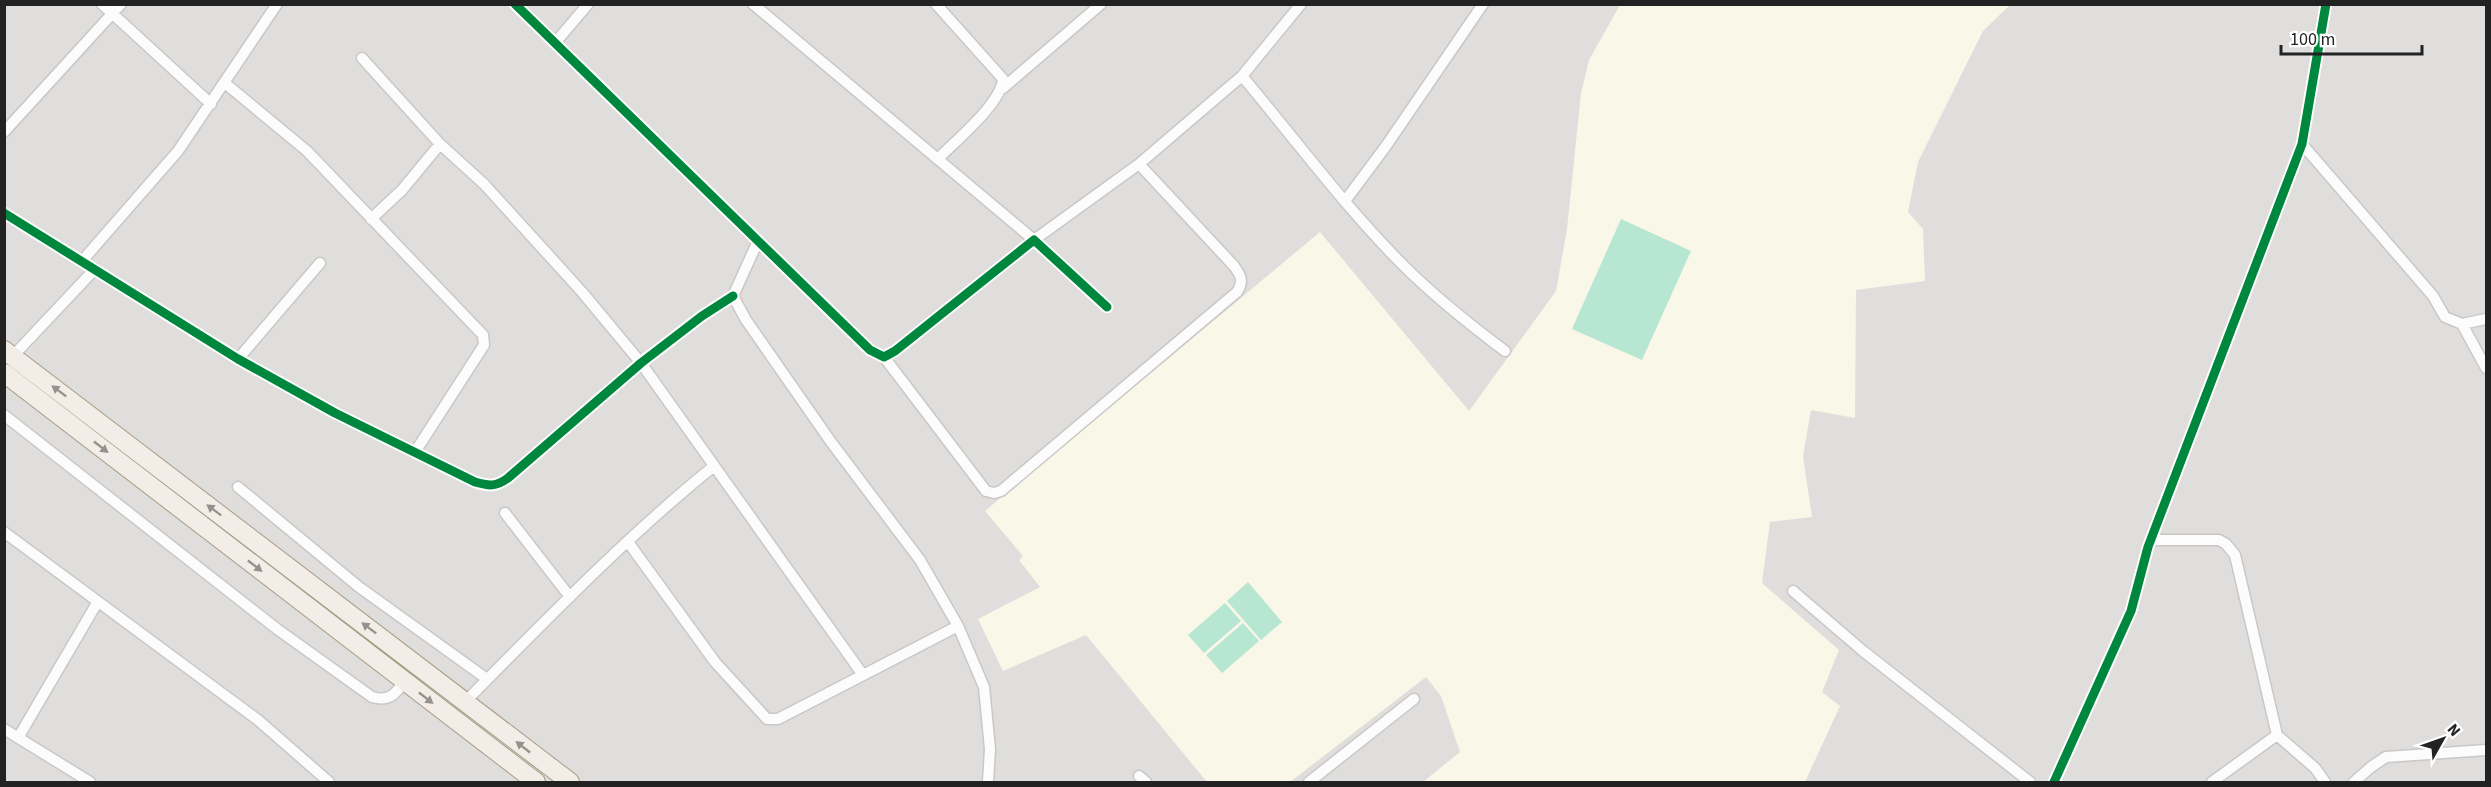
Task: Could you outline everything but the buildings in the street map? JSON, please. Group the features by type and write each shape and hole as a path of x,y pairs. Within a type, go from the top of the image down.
{"main road":[{"path":"7,360 405,681 536,783"},
{"path":"7,360 570,783"}],"street":[{"path":"102,4 211,104"},
{"path":"4,132 121,4"},
{"path":"82,261 92,254 178,151 226,84 277,4"},
{"path":"515,4 870,350 884,357 986,491 994,493 1001,491 1228,299 1242,284 1241,276 1234,266 1139,164"},
{"path":"555,43 588,4"},
{"path":"753,4 1034,240 1107,307"},
{"path":"936,4 1004,79 1003,88"},
{"path":"938,159 1003,88 1101,4"},
{"path":"884,357 895,351 1034,240 1139,164 1242,76 1301,4"},
{"path":"1345,201 1386,146 1483,4"},
{"path":"2054,783 2131,611 2151,540 2302,144 2326,4"},
{"path":"363,58 440,144 484,184 582,291 641,363 863,675"},
{"path":"1242,76 1345,201 1427,288 1505,351"},
{"path":"226,84 307,151 483,335 484,345 414,452"},
{"path":"371,219 402,190 440,144"},
{"path":"2302,144 2433,296 2445,317 2462,324 2487,319"},
{"path":"4,213 238,358 335,413 475,482 490,486 499,485 641,363 702,316 733,296 758,241"},
{"path":"238,358 320,263"},
{"path":"7,360 95,269"},
{"path":"733,296 746,320 831,442 920,560 958,626 984,687 989,727 988,783"},
{"path":"2462,324 2487,368"},
{"path":"4,415 277,628 372,697 382,700 393,696 405,681"},
{"path":"465,702 570,597 672,500 714,466"},
{"path":"238,487 359,587 487,680"},
{"path":"505,513 570,597"},
{"path":"4,532 258,720 329,783"},
{"path":"2151,540 2219,540 2226,544 2235,555 2277,735 2314,768 2325,783"},
{"path":"628,542 715,662 766,720 778,719 958,626"},
{"path":"1793,591 1863,651 2030,783"},
{"path":"18,738 97,603"},
{"path":"1309,783 1414,699"},
{"path":"4,729 90,783"},
{"path":"2212,783 2277,735"},
{"path":"2354,783 2386,757 2487,750"}],"shaded area":[{"path":"5,5 2486,5 2486,782 5,782"},
{"path":"1620,5 2010,5 1983,31 1918,162 1908,212 1923,229 1925,281 1856,290 1855,418 1811,410 1803,456 1812,517 1770,522 1762,583 1839,650 1822,692 1840,706 1805,782 1423,782 1460,752 1441,696 1426,677 1290,782 1207,782 1086,635 1003,671 978,619 1040,587 1019,560 1023,556 985,511 1320,232 1469,411 1556,291 1567,229 1581,93 1589,60"}],"green space":[{"path":"1621,219 1691,251 1642,360 1572,329"},
{"path":"1248,582 1282,622 1261,640 1227,601"},
{"path":"1225,603 1241,621 1204,653 1188,635"},
{"path":"1243,623 1259,641 1222,673 1206,655"}],"cycle path":[{"path":"515,4 870,350 884,357 895,351 1034,240 1107,307"},
{"path":"2054,782 2131,611 2148,547 2302,144 2326,4"},
{"path":"4,213 238,359 335,413 475,482 488,485 500,483 508,478 641,363 702,316 733,296"}]}
